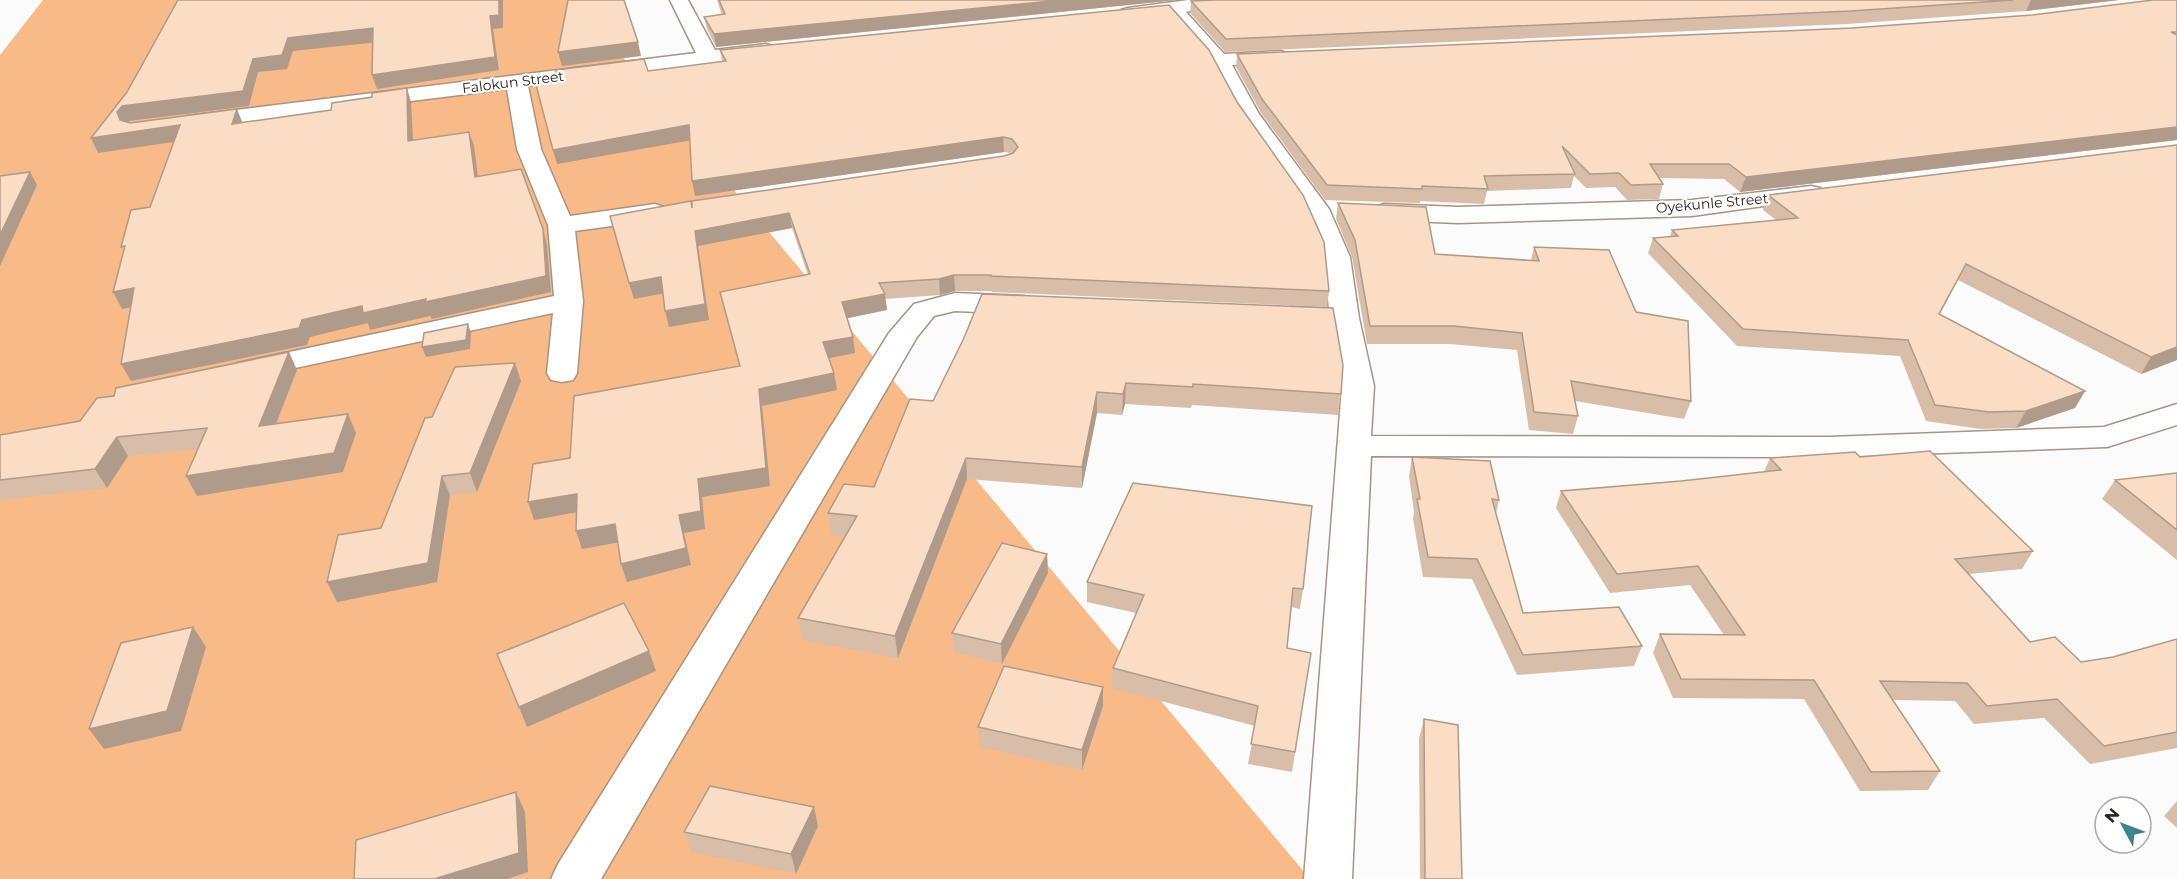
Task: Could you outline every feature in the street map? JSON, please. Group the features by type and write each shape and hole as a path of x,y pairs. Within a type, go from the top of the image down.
{"street":[{"path":"679,0 708,56"},
{"path":"1103,16 1174,9 1211,0"},
{"path":"1174,9 1219,60 1249,115 1340,210 1337,257 1345,318 1358,386 1328,879"},
{"name":"Falokun Street","path":"172,124 785,48"},
{"path":"1219,60 1300,57"},
{"path":"516,81 529,148 561,225 569,301 562,372"},
{"name":"Oyekunle Street","path":"1340,210 1458,215 1692,208 1833,190"},
{"path":"561,225 678,208"},
{"path":"220,375 569,301"},
{"path":"575,879 904,333 924,310 955,302 1049,306"},
{"path":"1262,315 1345,318"},
{"path":"1353,446 1829,447 2072,439 2107,437 2177,414"}],"shaded area":[{"path":"43,0 575,0 1310,879 0,879 0,55"}],"building":[{"path":"178,0 499,0 499,15 490,16 495,57 372,75 373,28 288,38 282,55 253,59 243,91 122,106 117,112 120,120 130,123 237,109 232,124 331,110 332,103 372,97 372,93 407,88 408,141 469,132 475,177 521,169 543,229 546,276 363,313 362,306 302,320 299,328 121,364 134,288 113,292 125,246 121,247 131,210 150,207 180,125 91,138 127,92"},
{"path":"568,0 624,0 638,42 558,52"},
{"path":"719,0 1062,0 714,34 704,17 725,14"},
{"path":"2013,0 1851,11 1226,39 1191,1"},
{"path":"2153,0 2177,0 2177,32 2171,32 2177,35 2177,127 1746,177 1729,164 1650,164 1663,184 1631,185 1619,173 1590,174 1562,146 1575,174 1484,176 1488,189 1327,185 1262,99 1237,54 1852,28 2032,15"},
{"path":"1169,5 1209,50 1237,102 1303,195 1324,242 1329,291 991,275 954,275 939,279 879,283 885,294 842,302 853,337 823,342 834,373 759,389 766,468 698,479 701,511 679,515 686,548 621,564 615,524 576,531 577,494 528,502 533,464 570,458 574,396 740,366 720,292 810,274 789,213 695,231 705,304 665,311 661,277 629,283 610,216 691,201 692,208 692,201 1004,156 1013,153 1018,147 1012,139 1003,137 692,181 689,125 553,150 535,81 554,78 556,70 644,59 648,71 726,61 720,50"},
{"path":"2177,145 2177,347 2151,357 1966,264 1939,314 2085,391 2026,411 1989,412 1935,405 1908,340 1743,329 1653,238 1678,236 1672,230 1798,218 1768,195"},
{"path":"30,172 0,235 0,176"},
{"path":"1338,203 1426,207 1435,254 1539,261 1534,247 1609,250 1636,312 1688,321 1691,401 1571,381 1578,416 1534,412 1522,333 1454,326 1370,326 1355,240"},
{"path":"982,294 1333,308 1343,365 1341,394 1193,384 1193,387 1126,383 1123,394 1097,392 1082,467 966,458 895,636 798,618 857,516 828,513 844,484 874,487 910,399 933,401 963,340"},
{"path":"468,324 466,340 422,347 424,333"},
{"path":"289,352 259,426 348,414 334,453 186,476 207,428 117,437 95,469 0,480 0,435 80,421 97,398 114,396 116,388"},
{"path":"515,363 470,473 442,476 428,563 327,582 338,535 381,528 425,418 432,417 455,367"},
{"path":"1930,451 2033,551 1955,559 2030,642 2055,637 2081,662 2113,657 2177,639 2177,732 2104,746 2057,699 1987,706 1967,683 1880,681 1940,771 1871,772 1814,680 1681,679 1660,634 1745,635 1698,566 1617,574 1561,491 1781,470 1770,458 1855,452 1860,457"},
{"path":"1412,457 1490,461 1499,500 1492,499 1523,613 1619,607 1642,646 1523,655 1477,559 1428,557"},
{"path":"2177,473 2177,530 2115,480"},
{"path":"1133,483 1312,506 1303,589 1293,588 1287,648 1311,653 1295,752 1251,744 1258,706 1113,668 1144,595 1087,582"},
{"path":"1002,543 1047,554 1001,644 952,633"},
{"path":"624,603 649,651 519,707 497,654"},
{"path":"193,627 167,711 89,729 121,643"},
{"path":"1004,666 1103,687 1082,750 978,727"},
{"path":"1424,719 1458,725 1462,879 1425,879"},
{"path":"710,786 814,807 791,854 684,832"},
{"path":"516,792 519,853 434,879 354,879 356,840"}]}
